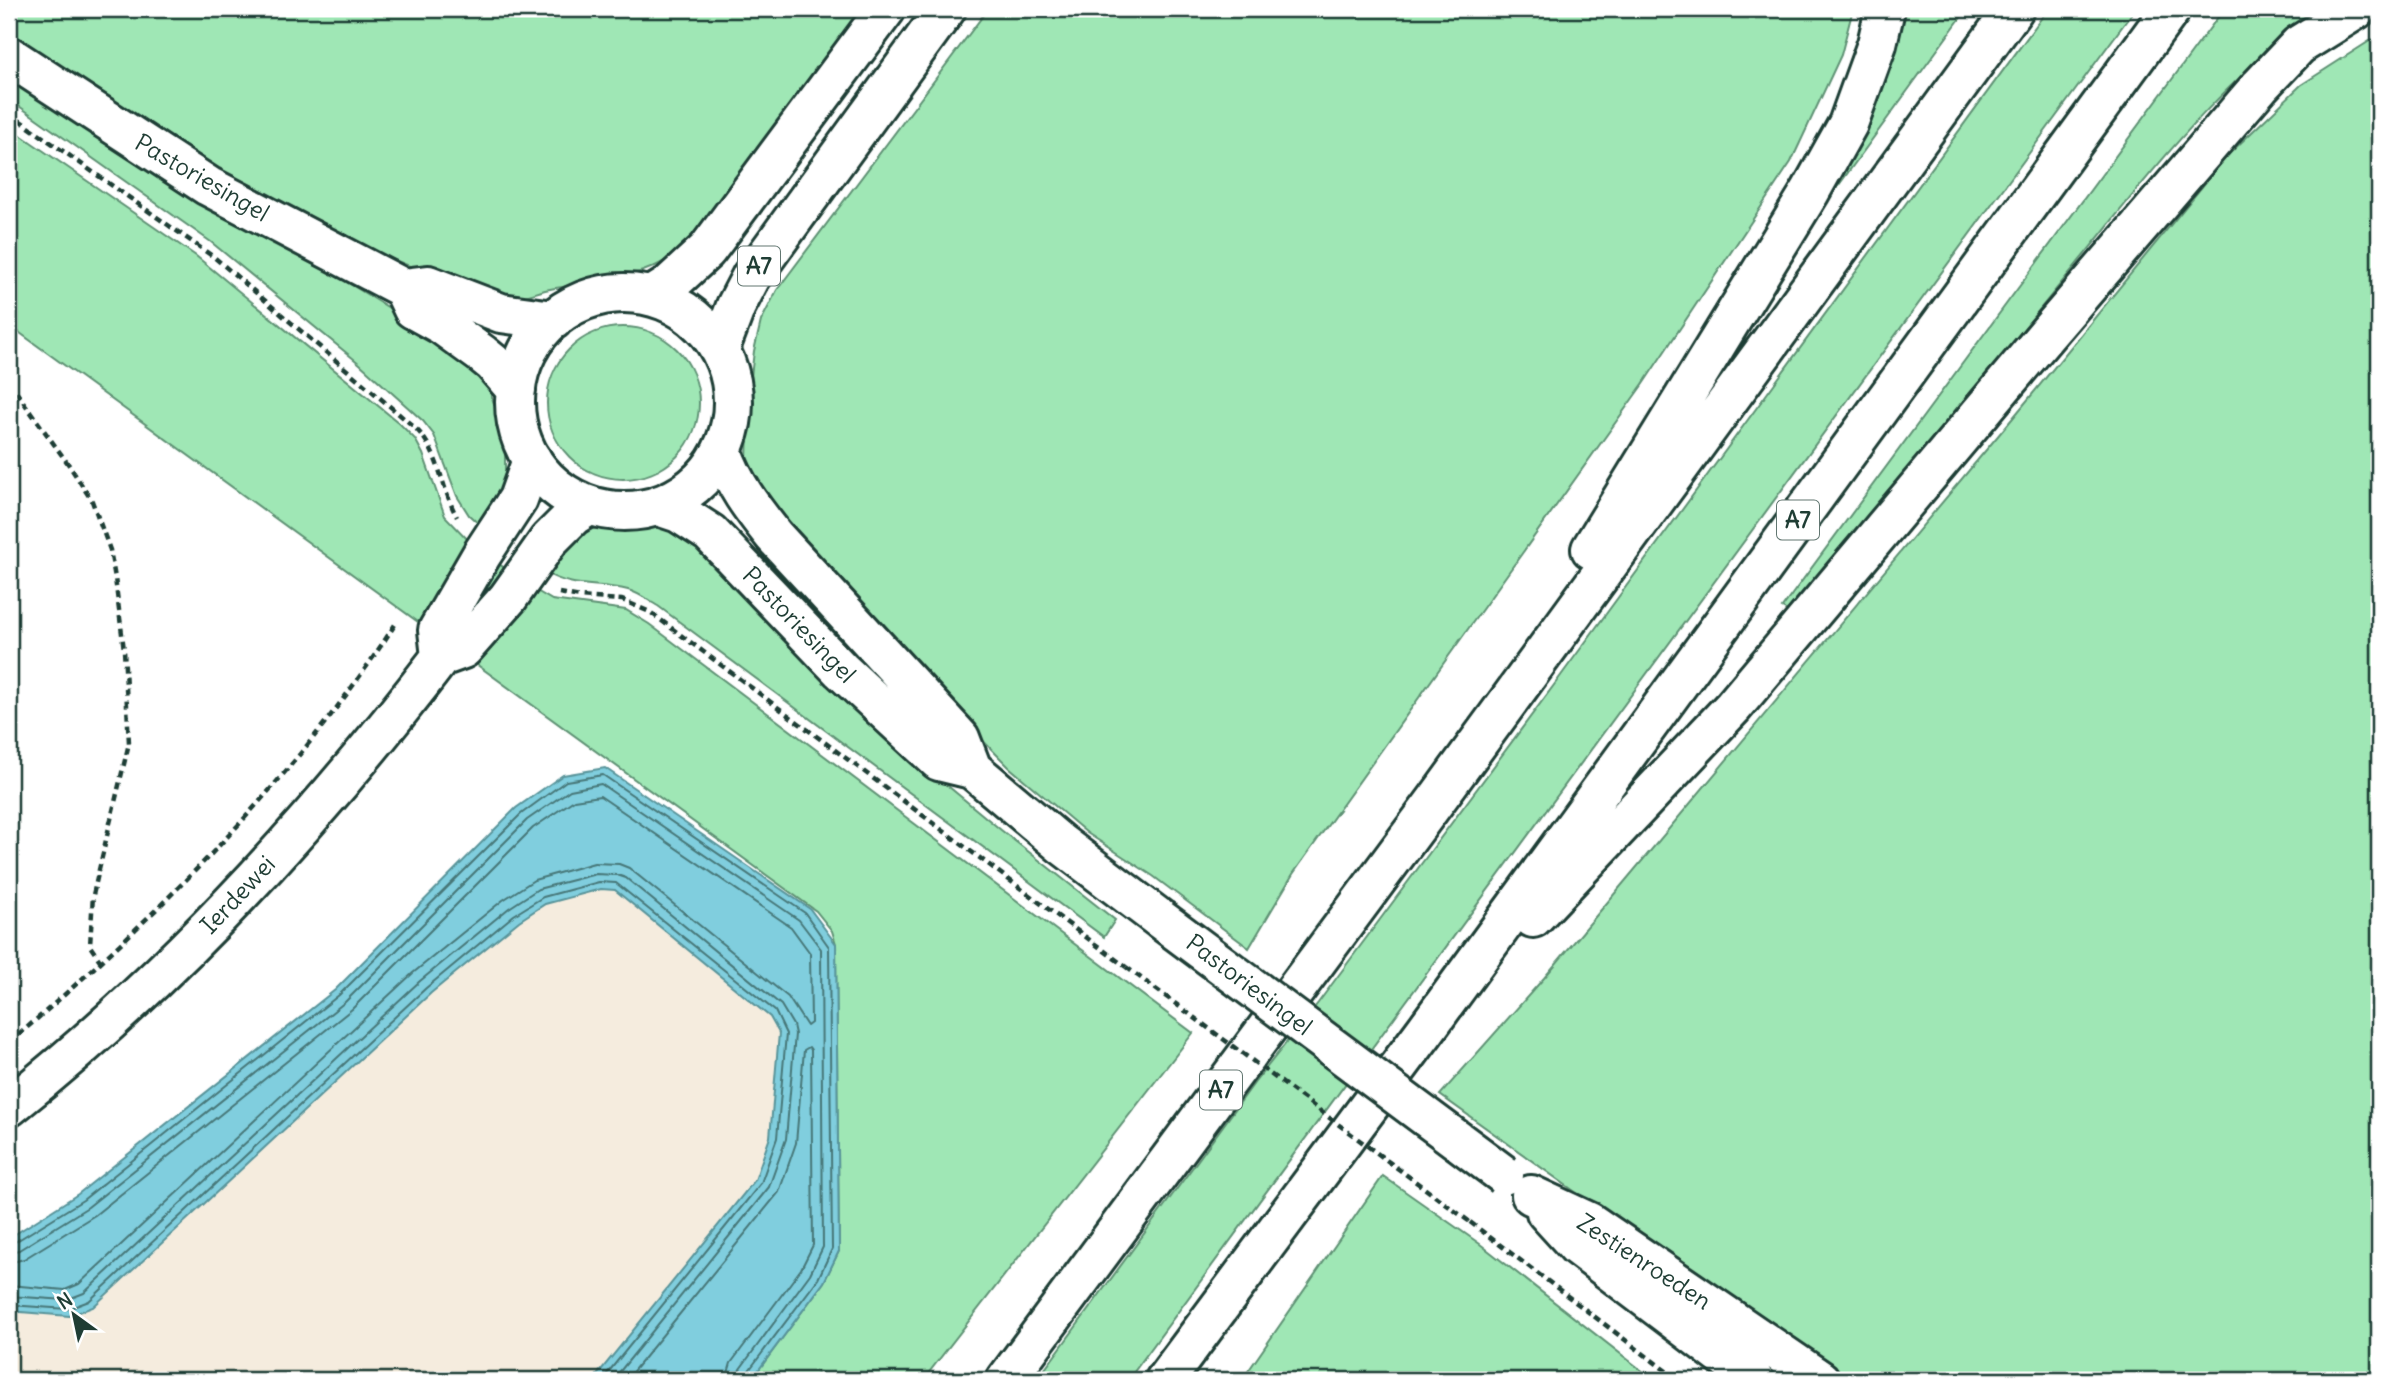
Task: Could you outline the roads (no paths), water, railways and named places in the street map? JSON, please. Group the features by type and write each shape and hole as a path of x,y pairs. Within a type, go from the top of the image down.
{"main road":[{"name":"A7","path":"652,296 668,286 707,250 886,9"},
{"name":"A7","path":"720,348 736,306 751,277 946,9"},
{"name":"A7","path":"1437,799 1810,192 1848,124 1877,44 1885,9"},
{"name":"A7","path":"1006,1380 1437,799 2014,9"},
{"name":"A7","path":"1165,1380 1425,1031 2171,9"},
{"name":"A7","path":"1425,1031 1733,707 2260,86 2299,45 2357,9"},
{"name":"Pastoriesingel","path":"9,56 208,186 403,288 428,285 501,313 553,320"},
{"name":"Pastoriesingel","path":"403,288 413,309 442,325 482,354 516,390"},
{"path":"621,293 652,296 667,301 691,316 720,348 729,370 734,394 730,429 714,464 684,494 657,506 635,511 612,511 589,506 556,487 532,460 522,441 517,421 516,390 528,351 553,320 580,302 600,296 621,293"},
{"name":"Pastoriesingel","path":"722,451 734,482 751,508 960,738 972,769"},
{"path":"441,657 438,630 518,499 532,460"},
{"name":"Ierdewei","path":"9,1107 106,1026 232,905 333,792 441,657 463,649 508,598 554,534 573,516 589,506"},
{"name":"Pastoriesingel","path":"657,506 679,513 710,533 841,670 939,761 972,769 1061,844 1518,1185"},
{"name":"Zestienroeden","path":"1518,1185 1577,1246 1754,1380"},
{"name":"Zestienroeden","path":"1518,1185 1589,1222 1819,1380"}],"water":[{"path":"605,768 810,909 836,944 839,1251 824,1282 751,1380 593,1380 755,1180 770,1137 779,1033 770,1017 615,890 601,889 545,904 519,921 431,993 93,1307 69,1316 9,1311 9,1238 78,1194 335,990 516,808 563,775"}]}
